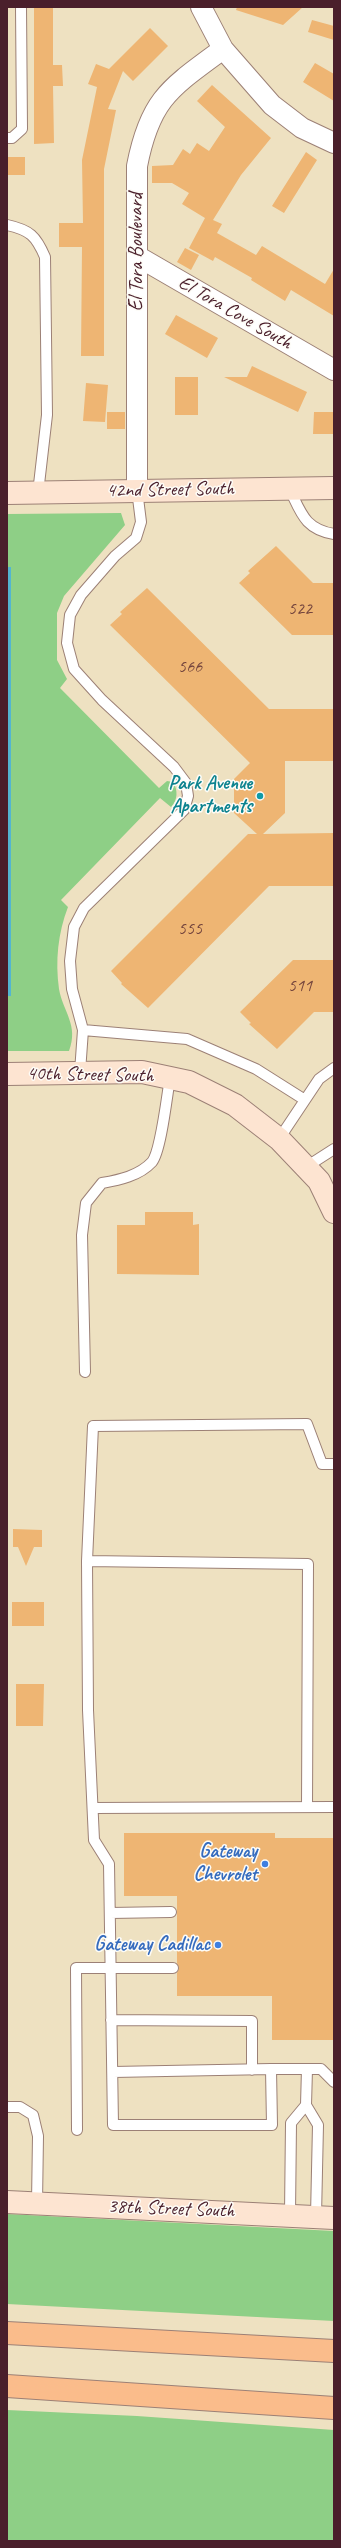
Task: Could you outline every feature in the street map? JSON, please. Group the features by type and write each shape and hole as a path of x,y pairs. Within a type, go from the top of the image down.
{"highway":[{"path":"7,2333 334,2351"},
{"path":"7,2386 334,2408"}],"street":[{"path":"200,7 223,49 272,104 302,128 334,143"},
{"name":"El Tora Boulevard","path":"137,490 137,166 142,138 153,111 176,84 223,49"},
{"name":"El Tora Cove South","path":"137,256 334,370"},
{"name":"42nd Street South","path":"7,493 334,488"},
{"name":"40th Street South","path":"7,1074 142,1072 189,1082 235,1105 279,1138 319,1181 334,1212"},
{"name":"38th Street South","path":"7,2202 290,2214 325,2217"}],"lane":[{"path":"7,138 12,138 22,129 21,7"},
{"path":"7,225 18,228 38,239 45,257 47,415 38,493"},
{"path":"289,488 307,523 318,530 334,534"},
{"path":"80,1072 83,1030 72,989 70,961 74,927 84,908 184,810 188,796 186,783 174,767 102,700 74,669 67,643 70,615 80,595 116,556 136,538 141,522 137,490"},
{"path":"83,1030 187,1039 256,1069 305,1100"},
{"path":"279,1138 319,1079 334,1068"},
{"path":"84,1372 82,1235 86,1204 102,1183 128,1178 152,1162 161,1134 170,1078"},
{"path":"306,1167 334,1149"},
{"path":"271,2070 272,2125 113,2125 109,1864 94,1840 88,1710 87,1561 93,1426 307,1424 322,1464 334,1464"},
{"path":"87,1561 308,1564 307,1807"},
{"path":"93,1808 334,1807"},
{"path":"110,1913 171,1912"},
{"path":"77,2130 76,1968 173,1968"},
{"path":"111,2020 252,2021 252,2070"},
{"path":"307,2069 306,2105 318,2125 325,2217"},
{"path":"113,2072 321,2069 334,2082"},
{"path":"290,2214 291,2123 306,2105"},
{"path":"7,2107 20,2107 33,2116 38,2136 36,2203"}],"green space":[{"path":"121,513 125,525 64,596 57,613 57,660 67,679 60,688 159,788 167,781 173,782 176,788 176,798 171,807 160,798 61,900 68,907 58,947 57,968 59,989 71,1026 72,1042 69,1051 7,1051 7,514"},
{"path":"7,2214 334,2231 334,2321 7,2304"},
{"path":"7,2410 137,2416 334,2430 334,2541 7,2541"}],"water":[{"path":"7,567 11,567 11,996 7,996"}],"building":[{"path":"34,7 53,7 53,65 62,65 63,86 53,86 54,143 34,144"},
{"path":"237,7 303,7 283,25 236,10"},
{"path":"312,20 334,26 334,40 308,32"},
{"path":"150,28 168,46 133,81 123,71 108,109 116,110 104,169 104,356 81,356 82,247 59,247 59,223 83,223 82,160 97,87 88,84 96,64 109,69"},
{"path":"315,63 334,74 334,101 303,82"},
{"path":"212,85 271,138 241,175 213,220 222,224 217,233 256,255 262,246 325,284 334,269 334,316 291,290 285,301 251,280 252,278 215,257 213,261 189,248 205,218 182,204 189,193 172,183 152,183 152,166 173,165 183,149 190,154 197,143 209,151 225,127 197,101"},
{"path":"306,152 317,160 284,213 272,206"},
{"path":"7,157 25,157 25,175 7,175"},
{"path":"185,248 199,255 191,270 177,262"},
{"path":"176,315 218,338 207,358 165,334"},
{"path":"252,366 307,392 298,412 224,377 247,377"},
{"path":"175,377 198,377 198,415 175,415"},
{"path":"86,383 108,385 105,422 83,421"},
{"path":"107,412 125,412 125,429 107,429"},
{"path":"314,412 334,412 334,434 313,434"},
{"path":"276,546 313,583 334,583 334,635 292,635 239,583 250,573 248,571"},
{"path":"147,588 269,709 334,709 334,761 285,761 285,813 263,834 334,833 334,886 269,886 148,1008 121,984 122,983 111,971 248,834 257,834 234,813 234,779 250,763 110,625 122,614 120,612"},
{"path":"293,960 334,960 334,1012 314,1012 277,1049 249,1024 251,1023 240,1012"},
{"path":"145,1212 193,1212 193,1225 199,1224 199,1275 117,1274 117,1225 145,1225"},
{"path":"13,1529 42,1530 42,1547 34,1547 26,1566 18,1547 13,1547"},
{"path":"12,1602 44,1602 44,1626 12,1626"},
{"path":"16,1684 44,1684 43,1726 16,1726"},
{"path":"124,1833 275,1833 275,1838 334,1838 334,2040 272,2040 272,1996 177,1996 177,1973 179,1968 177,1963 177,1896 124,1896"}],"place":[{"name":"Park Avenue Apartments","path":"260,796"},
{"name":"Gateway Chevrolet","path":"265,1864"},
{"name":"Gateway Cadillac","path":"218,1945"}]}
